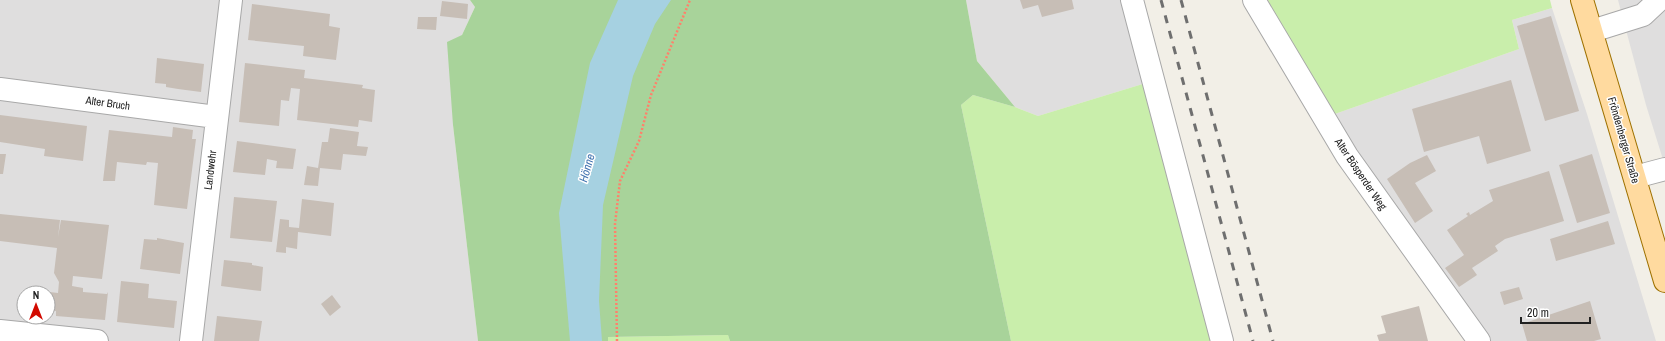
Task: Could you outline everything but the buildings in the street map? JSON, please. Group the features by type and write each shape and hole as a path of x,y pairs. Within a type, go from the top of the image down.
{"main road":[{"name":"Fröndenberger Straße","path":"1582,0 1665,279"}],"street":[{"name":"Landwehr","path":"191,341 216,117 231,0"},
{"path":"1132,0 1222,341"},
{"name":"Alter Bösperder Weg","path":"1254,0 1347,156 1480,341"},
{"path":"1592,31 1643,16 1658,0"},
{"name":"Alter Bruch","path":"0,89 216,117"},
{"path":"1635,177 1665,169"},
{"path":"0,331 98,341"}],"path":[{"path":"617,341 615,224 620,181 639,141 651,95 690,0"}],"shaded area":[{"path":"0,0 470,0 475,7 462,35 453,125 478,341 0,341"},
{"path":"966,0 1126,0 1146,83 1038,116 1015,107 977,61"},
{"path":"1618,0 1665,0 1665,166 1646,105"},
{"path":"1552,8 1587,114 1656,341 1490,341 1368,169 1332,115 1519,49 1512,20"}],"green space":[{"path":"470,0 966,0 977,61 1015,107 973,95 961,105 1011,341 730,341 728,335 608,337 608,341 478,341 453,125 447,42 462,35 475,7"},
{"path":"1268,0 1550,0 1552,8 1512,20 1519,49 1332,115 1283,34"},
{"path":"1146,83 1211,341 1011,341 961,105 973,95 1015,107 1038,116"},
{"path":"728,335 730,341 608,341 608,337"}],"water":[{"name":"Hönne","path":"618,0 671,0 655,24 633,76 603,205 599,301 602,341 570,341 559,213 590,63"}],"railway":[{"path":"1161,0 1253,341"},
{"path":"1181,0 1273,341"}]}
